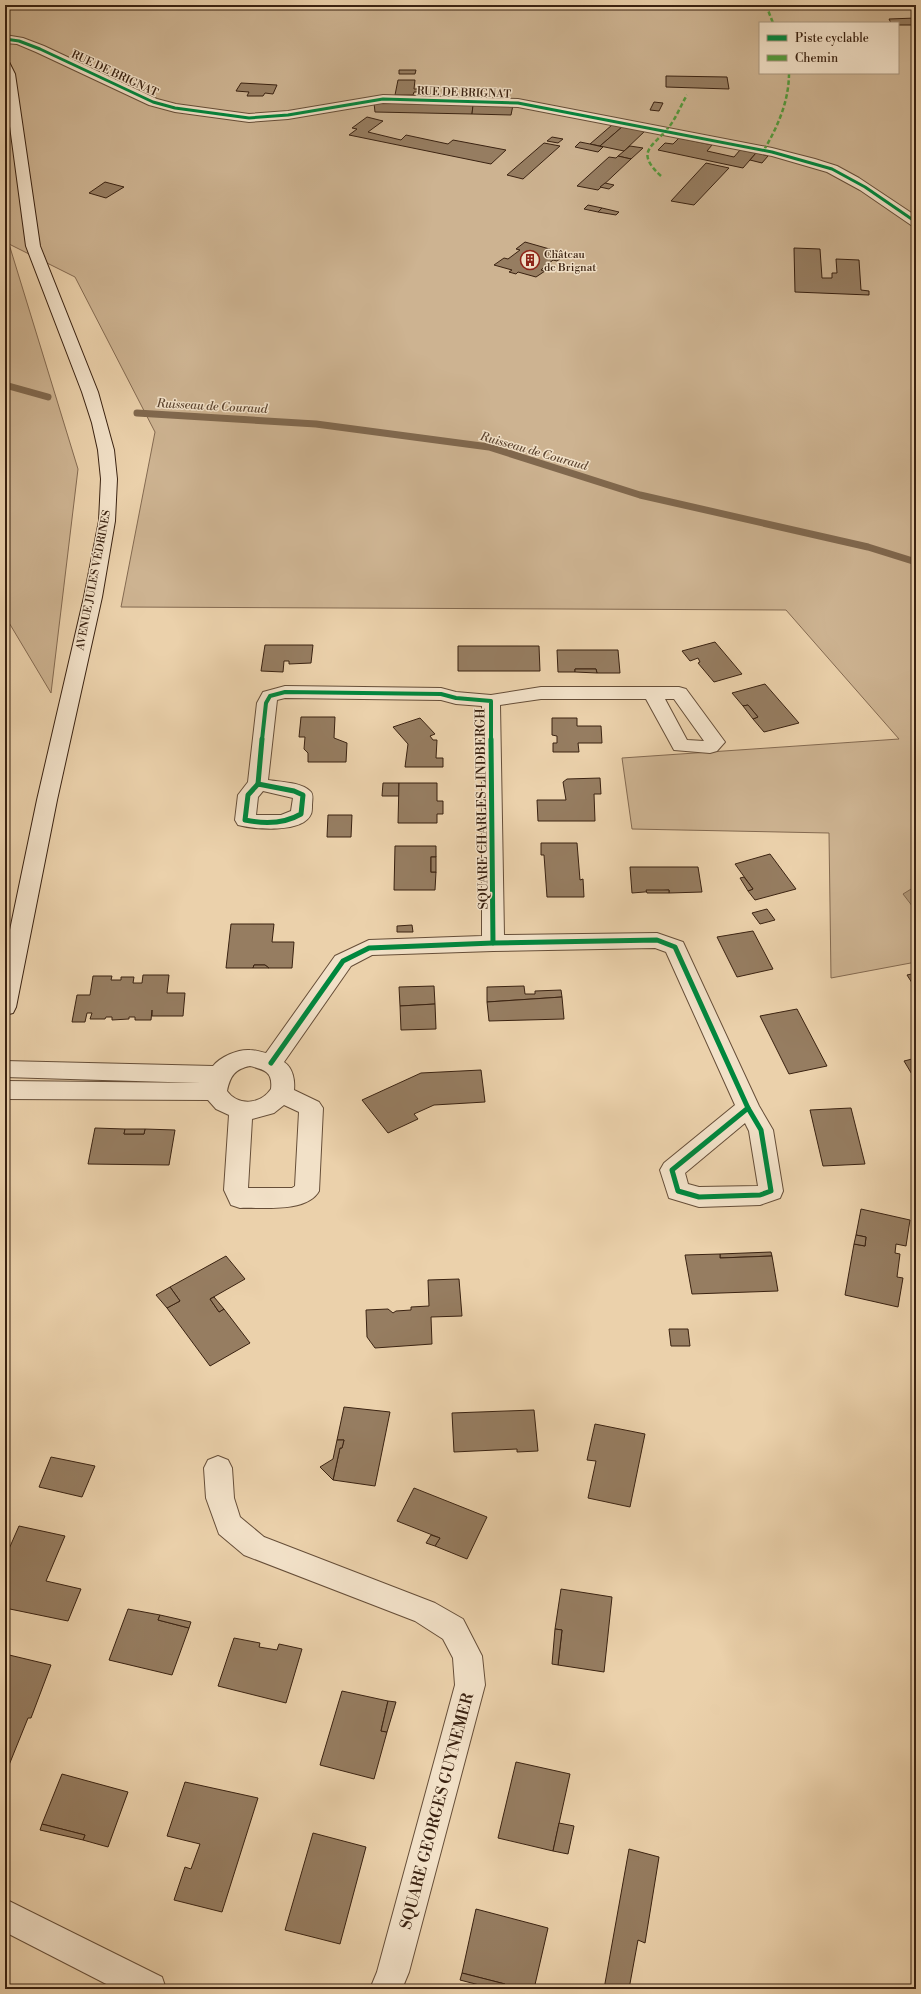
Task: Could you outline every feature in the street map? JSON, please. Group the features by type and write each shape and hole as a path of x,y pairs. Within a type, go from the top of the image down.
{"street":[{"name":"RUE DE BRIGNAT","path":"5,39 19,40 153,102 175,108 250,118 288,115 377,100 518,103 772,152 806,160 831,169 854,180 916,222"},
{"name":"AVENUE JULES VÉDRINES","path":"5,65 9,74 33,246 90,392 100,422 109,480 107,521 94,589 48,793 5,1007"},
{"name":"SQUARE CHARLES LINDBERGH","path":"258,784 266,703 270,696 285,692 441,694 456,698 491,701 541,693 652,693"},
{"name":"SQUARE CHARLES LINDBERGH","path":"491,701 493,943"},
{"path":"271,1062 343,961 369,948 493,943 657,940 676,947 748,1108 761,1130 771,1191 760,1195 699,1197 678,1191 672,1170 748,1108"},
{"path":"5,1090 196,1092 216,1083 230,1064 240,1060 256,1059 271,1062 279,1068 284,1076 285,1085 282,1094 275,1102 253,1111 230,1108 222,1102 216,1083"},
{"path":"5,1069 216,1083"},
{"path":"241,1110 236,1190 240,1198 295,1197 308,1191 311,1108 282,1094"},
{"name":"SQUARE GEORGES GUYNEMER","path":"218,1468 220,1498 229,1525 254,1546 425,1612 453,1629 467,1656 470,1685 393,1972 386,1989"},
{"path":"5,1915 150,1989"}],"shaded area":[{"path":"5,5 916,5 916,962 831,978 829,833 632,829 622,758 899,739 786,610 121,607 155,432 75,277 9,244 78,469 51,693 5,616"},
{"path":"916,886 916,911 903,894"}],"building":[{"path":"916,18 916,25 899,25 899,22 890,22 889,19"},
{"path":"399,70 416,70 415,74 399,74"},
{"path":"666,76 727,77 729,89 666,87"},
{"path":"398,80 415,80 414,89 421,89 421,92 414,92 413,95 395,95"},
{"path":"241,83 277,85 273,94 265,93 263,96 247,96 249,92 236,91"},
{"path":"654,102 663,103 659,111 650,110"},
{"path":"374,103 473,105 472,114 375,112"},
{"path":"473,105 513,105 511,115 472,114"},
{"path":"367,117 383,121 368,132 401,140 406,135 448,144 453,140 506,150 491,164 349,135 357,129 352,128"},
{"path":"612,125 622,127 600,146 590,144"},
{"path":"622,127 645,131 624,151 600,146"},
{"path":"552,137 563,139 558,143 547,141"},
{"path":"679,138 712,145 707,151 734,157 740,150 756,153 743,168 658,150 665,143 673,144"},
{"path":"580,142 603,147 598,152 575,147"},
{"path":"544,143 560,146 523,179 507,175"},
{"path":"630,146 643,148 631,159 618,156"},
{"path":"756,153 768,156 762,163 750,160"},
{"path":"618,156 631,159 598,190 577,186 609,157 616,158"},
{"path":"706,163 729,168 694,205 671,201"},
{"path":"105,182 124,187 106,198 89,193"},
{"path":"605,183 614,185 609,189 600,187"},
{"path":"588,205 602,208 598,212 584,209"},
{"path":"602,208 619,212 616,215 598,212"},
{"name":"Château de Brignat","path":"525,242 567,254 557,261 553,260 541,270 545,271 536,277 518,272 516,274 509,272 512,270 494,265 504,258 508,259 520,250 516,249"},
{"path":"794,248 820,249 822,278 832,278 832,273 837,273 836,259 859,260 861,290 869,291 869,295 795,292"},
{"path":"715,642 742,674 714,682 698,663 700,662 698,658 690,661 682,651"},
{"path":"265,645 313,645 311,663 289,664 289,661 284,661 283,672 261,671"},
{"path":"458,646 539,646 540,671 458,671"},
{"path":"557,650 618,650 620,673 597,673 596,669 575,669 575,672 558,672"},
{"path":"575,669 596,669 597,673 575,672"},
{"path":"765,684 799,723 764,732 753,719 758,717 748,705 743,706 732,693"},
{"path":"748,705 758,717 753,719 743,706"},
{"path":"301,717 335,717 334,738 347,743 346,762 308,762 308,753 304,749 305,737 299,737"},
{"path":"420,718 435,734 430,736 433,740 437,740 436,758 443,758 443,767 405,767 408,744 393,727"},
{"path":"552,718 577,718 577,726 601,726 602,743 578,743 579,752 553,752 553,743 557,743 557,736 552,735"},
{"path":"600,778 601,794 594,794 595,821 538,821 537,800 566,800 563,782 567,779"},
{"path":"383,783 399,783 399,796 382,796"},
{"path":"399,783 437,783 437,801 443,801 443,814 437,814 437,823 398,823"},
{"path":"328,815 352,815 351,837 327,837"},
{"path":"541,843 577,843 580,880 583,879 584,897 547,897 544,855 541,855"},
{"path":"395,846 436,846 436,857 431,857 431,872 436,872 435,890 394,890"},
{"path":"770,854 796,889 755,900 748,891 753,889 735,864"},
{"path":"431,857 436,857 436,872 431,872"},
{"path":"630,867 698,867 702,892 669,893 669,890 632,893"},
{"path":"744,877 753,889 748,891 740,878"},
{"path":"646,890 669,890 669,893 647,893"},
{"path":"767,909 775,920 760,924 752,913"},
{"path":"231,924 274,924 272,942 294,942 292,968 269,968 265,965 254,965 253,968 226,968"},
{"path":"412,925 413,932 397,932 397,926"},
{"path":"753,931 773,969 737,977 717,937"},
{"path":"254,965 265,965 269,968 253,968"},
{"path":"916,973 916,985 914,986 907,975"},
{"path":"143,975 169,975 167,993 185,993 183,1016 152,1016 152,1010 151,1020 135,1020 135,1017 129,1017 129,1019 112,1020 112,1017 106,1017 105,1019 90,1019 92,1013 87,1013 85,1022 72,1022 77,995 90,995 93,976 112,976 111,980 121,980 121,977 134,977 133,983 142,983"},
{"path":"434,986 435,1004 400,1006 399,987"},
{"path":"524,986 525,994 535,994 535,991 561,990 562,997 487,1002 487,987"},
{"path":"562,997 564,1019 489,1021 487,1002"},
{"path":"435,1004 436,1029 401,1030 400,1006"},
{"path":"797,1009 827,1066 789,1074 760,1016"},
{"path":"916,1058 916,1081 904,1061"},
{"path":"481,1070 485,1102 434,1105 414,1114 418,1119 388,1133 362,1100 421,1073"},
{"path":"851,1108 865,1164 823,1166 810,1110"},
{"path":"95,1128 125,1129 124,1134 144,1134 145,1129 175,1130 169,1165 88,1164"},
{"path":"125,1129 145,1129 144,1134 124,1134"},
{"path":"861,1209 910,1220 906,1246 896,1244 895,1253 900,1254 897,1277 903,1278 898,1307 845,1295 854,1244 865,1246 866,1237 856,1235"},
{"path":"856,1235 866,1237 865,1246 854,1244"},
{"path":"771,1252 772,1256 720,1258 720,1254"},
{"path":"720,1254 720,1258 772,1256 778,1291 692,1294 685,1255"},
{"path":"226,1256 245,1279 210,1299 219,1312 224,1309 250,1343 210,1366 167,1308 180,1301 170,1287"},
{"path":"459,1279 462,1316 431,1317 432,1344 375,1348 367,1337 366,1310 388,1309 393,1313 396,1311 411,1310 411,1307 429,1306 428,1280"},
{"path":"170,1287 180,1301 167,1308 156,1295"},
{"path":"214,1297 224,1309 219,1312 210,1299"},
{"path":"669,1329 688,1329 690,1346 671,1346"},
{"path":"344,1407 390,1412 375,1486 333,1480 340,1448 342,1448 344,1440 337,1440"},
{"path":"534,1410 538,1451 517,1452 517,1449 454,1452 452,1413"},
{"path":"595,1424 645,1434 630,1507 588,1498 596,1461 587,1460"},
{"path":"337,1440 344,1440 342,1448 340,1448 333,1480 320,1467 333,1459"},
{"path":"51,1457 95,1466 82,1497 39,1487"},
{"path":"414,1488 487,1517 467,1559 435,1546 440,1538 397,1521"},
{"path":"19,1526 65,1536 46,1581 81,1589 68,1621 5,1608 5,1558"},
{"path":"431,1535 440,1538 435,1546 426,1543"},
{"path":"561,1589 612,1597 604,1672 558,1665 562,1630 555,1629"},
{"path":"128,1609 160,1615 158,1620 189,1628 172,1675 109,1660"},
{"path":"160,1615 191,1622 189,1628 158,1620"},
{"path":"555,1629 562,1630 558,1665 552,1664"},
{"path":"234,1638 260,1643 259,1647 277,1650 279,1644 302,1649 286,1703 218,1686"},
{"path":"5,1654 51,1665 31,1718 28,1718 5,1775"},
{"path":"342,1691 388,1701 381,1731 387,1732 374,1779 320,1765"},
{"path":"388,1701 396,1702 387,1732 381,1731"},
{"path":"516,1762 570,1774 553,1851 498,1838"},
{"path":"62,1774 128,1792 108,1847 83,1840 85,1835 42,1824"},
{"path":"185,1782 258,1798 222,1912 174,1900 185,1867 191,1869 200,1844 167,1836"},
{"path":"559,1823 574,1826 568,1854 553,1851"},
{"path":"42,1824 85,1835 83,1840 40,1830"},
{"path":"313,1833 366,1847 340,1944 285,1930"},
{"path":"629,1849 659,1857 645,1943 638,1940 629,1989 604,1989"},
{"path":"476,1909 548,1928 534,1989 504,1989 505,1984 462,1973"},
{"path":"462,1973 505,1984 504,1989 495,1989 460,1980"}],"waterway":[{"name":"Ruisseau de Couraud","path":"5,385 48,397"},
{"name":"Ruisseau de Couraud","path":"137,413 316,424 489,447 640,495 868,547 916,562"}],"marked path":[{"path":"766,5 773,22"},
{"path":"764,150 782,113 788,93 789,74"},
{"path":"661,176 649,163 647,155 648,150 650,145 669,127 687,95"}],"cycle path":[{"path":"5,39 19,41 40,49 153,102 175,108 249,118 288,115 383,99 518,103 772,152 810,161 832,169 865,187 916,222"},
{"path":"258,784 294,791 303,795 301,814 295,818 274,823 245,820 248,795 258,784 266,703 270,696 285,692 441,694 456,698 491,701 493,943"},
{"path":"271,1063 343,961 369,948 493,943 657,940 675,947 748,1108 761,1130 771,1191 760,1195 699,1197 678,1191 672,1170 748,1108"}],"place":[{"name":"Château de Brignat","path":"530,260"}]}
